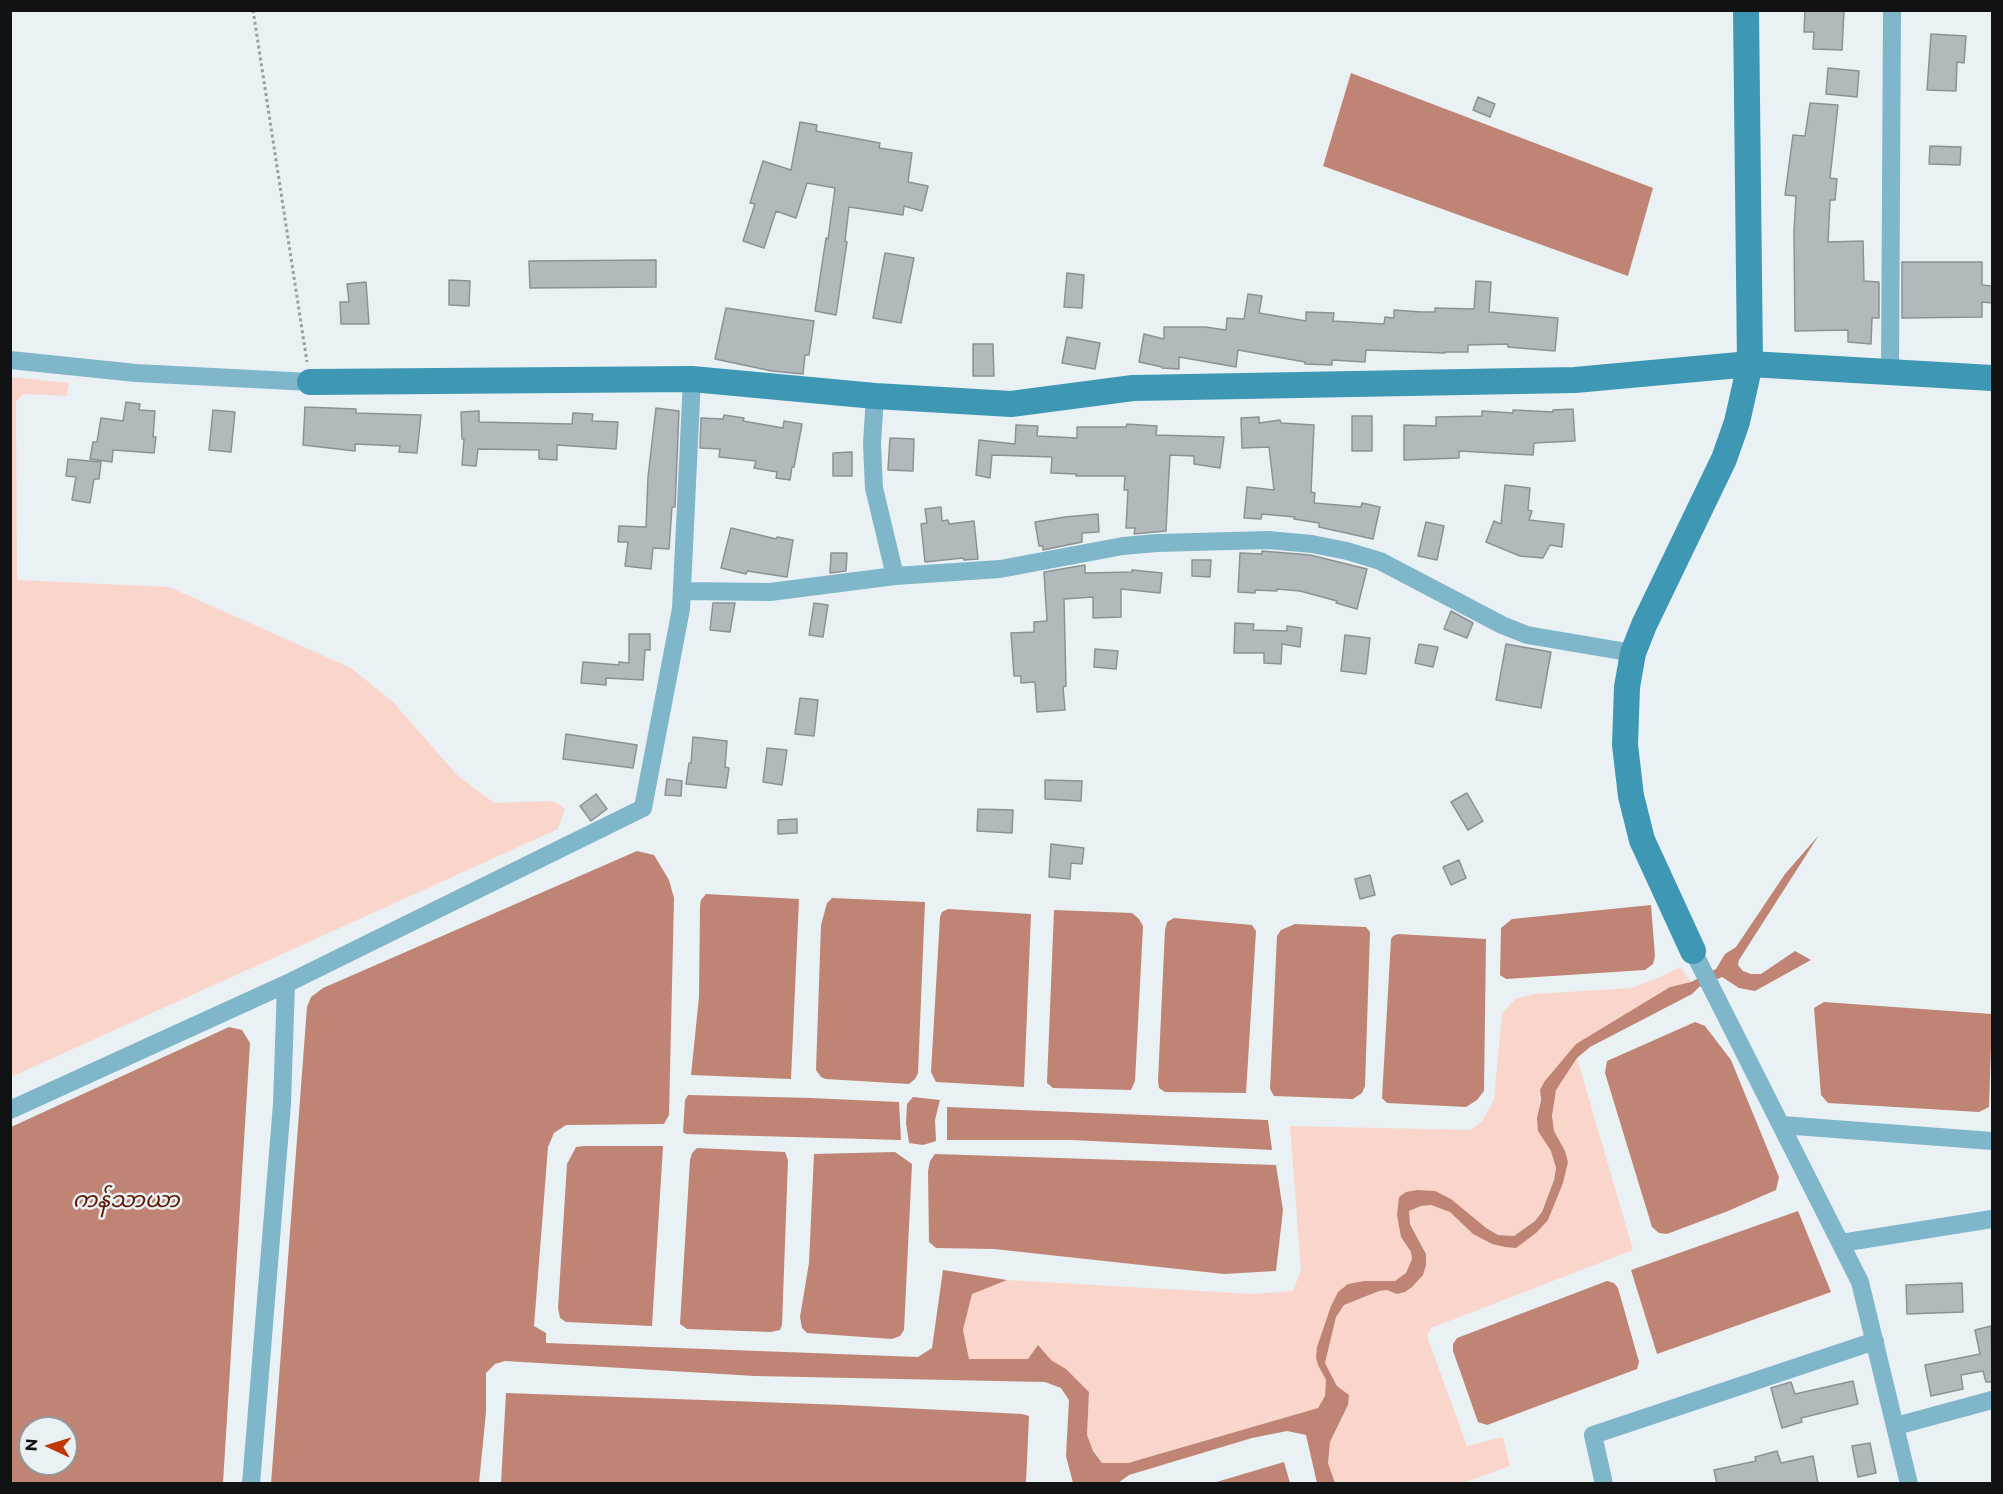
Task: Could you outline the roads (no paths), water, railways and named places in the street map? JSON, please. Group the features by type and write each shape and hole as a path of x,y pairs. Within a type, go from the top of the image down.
{"street":[{"path":"1746,10 1750,364 1737,422 1724,459 1644,624 1633,653 1627,687 1625,745 1631,796 1642,840 1694,951 1860,1282 1909,1483"},
{"path":"1890,372 1893,10"},
{"path":"10,360 136,373 310,382 692,379 875,396 1011,404 1133,388 1575,380 1750,364 1992,378"},
{"path":"10,1110 286,984 643,808 681,609 692,379"},
{"path":"875,396 872,444 874,488 895,576"},
{"path":"682,591 770,592 895,576 1000,569 1123,546 1268,540 1347,551 1380,561 1502,625 1527,635 1633,653"},
{"path":"250,1484 282,1104 286,984"},
{"path":"1782,1125 1992,1141"},
{"path":"1841,1243 1992,1219"},
{"path":"1604,1484 1593,1434 1875,1341"},
{"path":"1896,1426 1992,1400"}],"water":[{"path":"1351,73 1653,188 1628,276 1323,166"},
{"path":"1819,835 1738,965 1743,971 1761,974 1795,951 1811,960 1755,991 1739,988 1722,977 1699,987 1692,994 1590,1047 1577,1058 1556,1090 1552,1116 1554,1131 1568,1162 1563,1183 1548,1220 1536,1233 1516,1248 1505,1247 1492,1244 1473,1234 1450,1212 1431,1205 1409,1211 1410,1224 1426,1254 1423,1275 1405,1292 1397,1294 1387,1290 1379,1291 1344,1305 1336,1317 1325,1363 1337,1386 1349,1395 1348,1405 1330,1442 1328,1463 1335,1483 1317,1483 1306,1435 1287,1431 1252,1438 1129,1475 1118,1483 1073,1483 1066,1456 1069,1400 1061,1388 1045,1382 755,1376 505,1361 495,1364 486,1373 486,1412 479,1483 271,1484 307,1007 311,997 323,988 637,851 654,855 669,880 674,898 669,1115 664,1124 566,1125 554,1133 548,1147 534,1326 546,1333 546,1343 918,1357 932,1348 943,1270 1007,1280 972,1294 963,1330 969,1359 1028,1359 1038,1345 1051,1360 1066,1369 1089,1392 1087,1435 1093,1451 1102,1463 1128,1463 1318,1408 1325,1396 1326,1380 1316,1358 1317,1347 1338,1292 1348,1284 1364,1281 1395,1281 1406,1273 1412,1259 1411,1252 1401,1237 1397,1215 1399,1197 1406,1192 1435,1191 1451,1199 1498,1235 1514,1236 1535,1221 1542,1212 1556,1168 1551,1151 1538,1131 1540,1090 1544,1082 1576,1044 1670,987 1691,982 1716,969 1725,954 1736,947 1785,874"},
{"path":"706,894 799,899 791,1079 691,1075 699,997 700,906"},
{"path":"832,898 925,902 918,1073 909,1084 826,1079 821,1077 816,1070 821,925 827,903"},
{"path":"1651,905 1655,956 1653,964 1645,970 1506,979 1500,975 1501,928 1512,919"},
{"path":"948,909 1031,914 1024,1087 936,1082 931,1072 940,917 942,912"},
{"path":"1054,910 1132,913 1143,926 1135,1081 1131,1090 1053,1088 1047,1083"},
{"path":"1174,918 1252,925 1256,931 1246,1093 1165,1092 1159,1088 1165,930 1167,922"},
{"path":"1295,924 1366,927 1370,932 1365,1086 1362,1093 1353,1099 1274,1096 1270,1089 1277,936 1281,930"},
{"path":"1398,934 1486,939 1484,1091 1477,1100 1466,1107 1387,1103 1382,1098 1391,939"},
{"path":"1824,1002 1992,1014 1989,1107 1979,1112 1828,1103 1821,1095 1814,1008"},
{"path":"1695,1022 1705,1026 1731,1060 1779,1177 1776,1190 1667,1234 1659,1233 1652,1227 1605,1073 1607,1061"},
{"name":"ကန်သာယာ","path":"229,1027 242,1030 250,1043 223,1483 11,1483 11,1127"},
{"path":"688,1095 899,1102 901,1140 686,1134 683,1132 685,1100"},
{"path":"913,1097 940,1100 935,1120 936,1141 923,1145 909,1143 906,1123 907,1104"},
{"path":"947,1107 1268,1120 1272,1150 1072,1140 947,1140"},
{"path":"663,1146 652,1326 566,1322 560,1318 558,1308 567,1164 576,1147"},
{"path":"697,1148 785,1152 788,1160 780,1330 771,1332 687,1329 680,1324 690,1160"},
{"path":"895,1152 912,1164 904,1330 900,1336 892,1339 807,1333 802,1328 800,1317 809,1263 814,1154"},
{"path":"935,1154 1276,1165 1283,1210 1276,1271 1224,1274 994,1249 936,1248 929,1242 928,1171 930,1161"},
{"path":"1798,1211 1831,1292 1657,1354 1631,1270"},
{"path":"1607,1281 1614,1283 1618,1288 1639,1362 1637,1369 1487,1425 1478,1422 1453,1351 1453,1344 1457,1338"},
{"path":"506,1393 1022,1414 1029,1416 1026,1483 501,1483"},
{"path":"1284,1462 1290,1483 1213,1483"}]}
